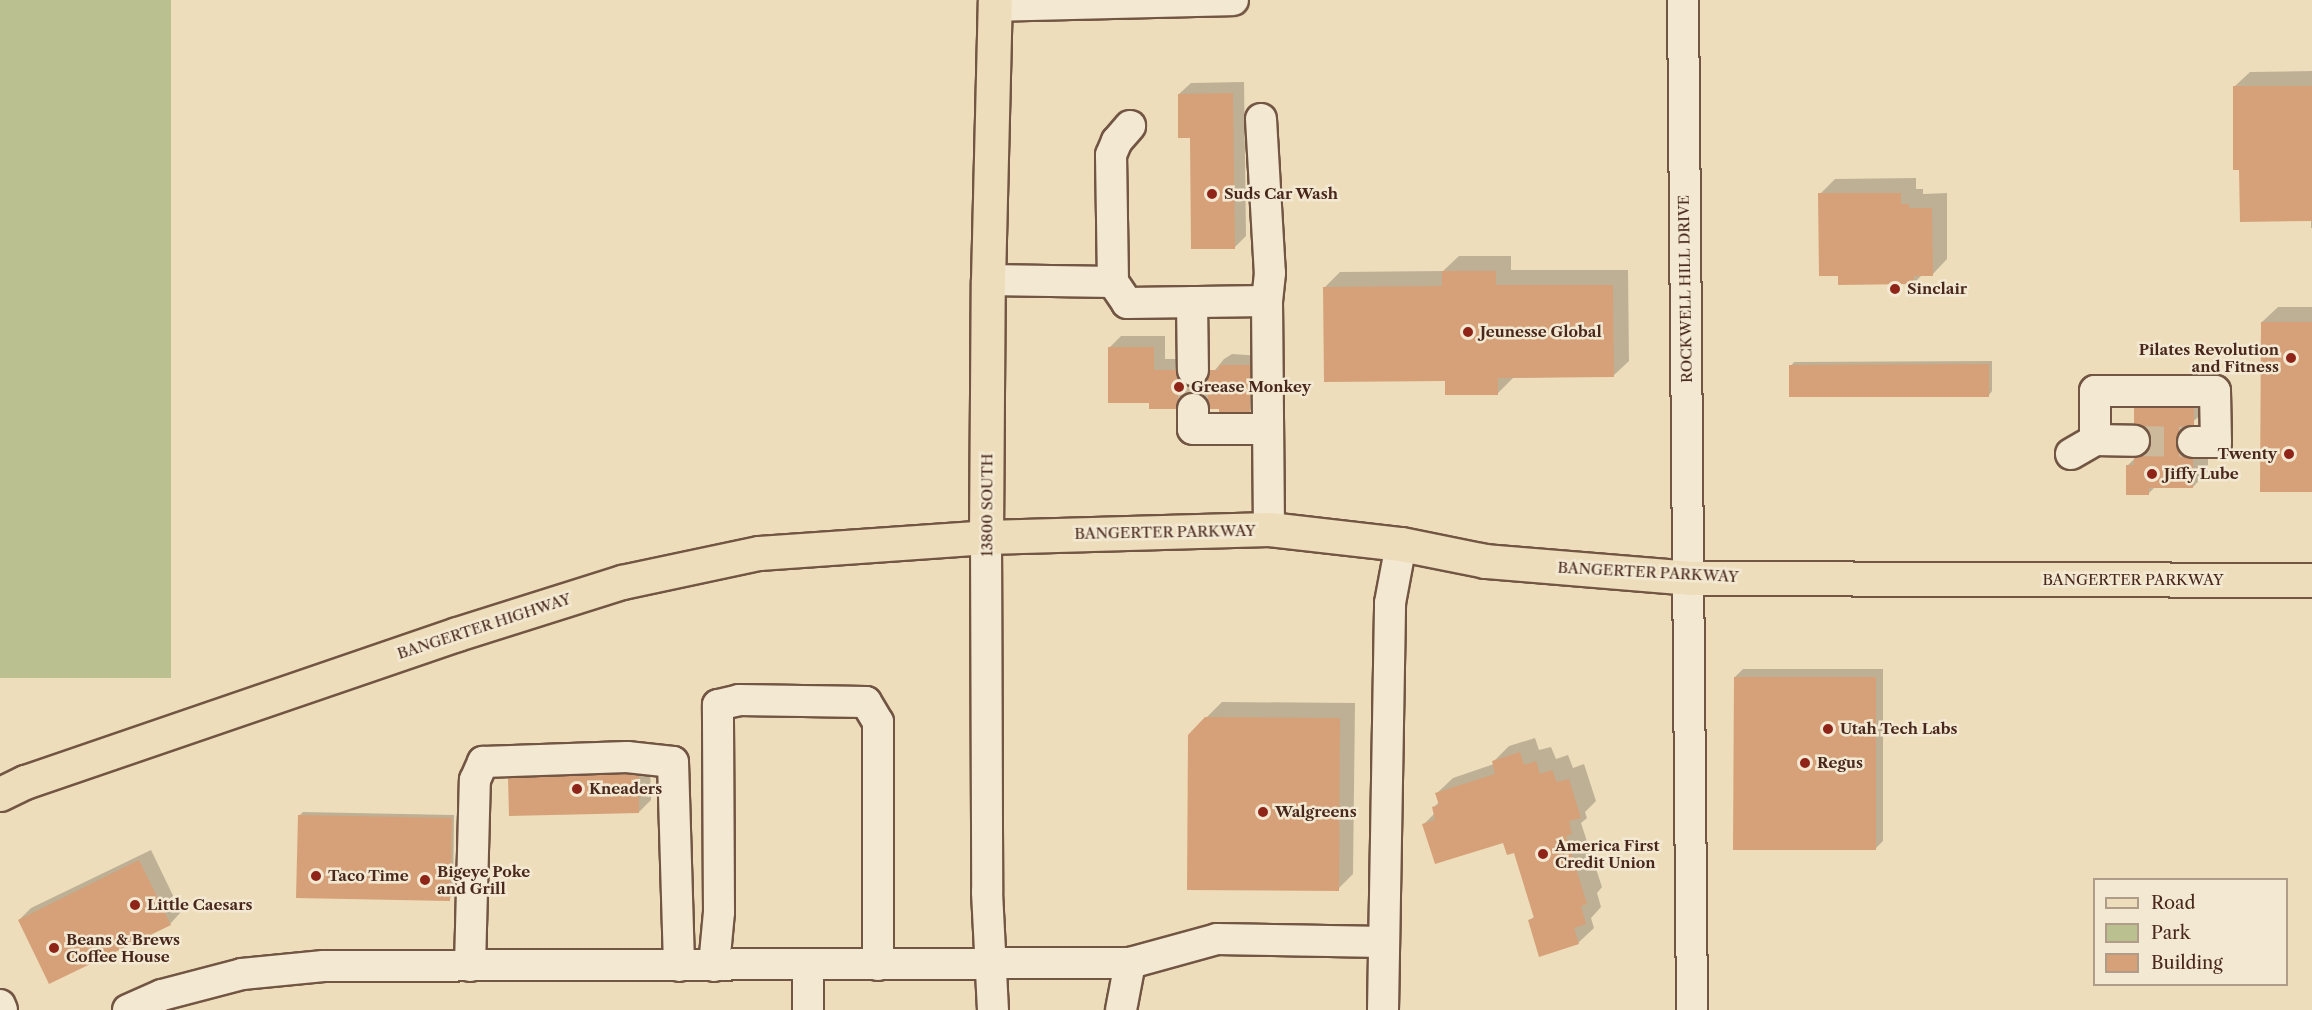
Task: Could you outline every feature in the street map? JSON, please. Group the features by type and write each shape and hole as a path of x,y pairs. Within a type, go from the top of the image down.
{"main road":[{"name":"13800 SOUTH","path":"986,537 988,280 994,3"},
{"name":"BANGERTER PARKWAY","path":"986,537 1269,529 1401,544 1485,561 1690,578 2312,580"},
{"name":"BANGERTER HIGHWAY","path":"0,794 25,782 446,638 622,582 759,553 986,537"}],"street":[{"path":"994,3 1233,0"},
{"name":"ROCKWELL HILL DRIVE","path":"1683,0 1690,578 1692,1010"},
{"path":"1261,119 1270,273 1267,301 1269,529"},
{"path":"1130,126 1117,141 1111,155 1113,282 1127,303 1267,301"},
{"path":"988,280 1113,282"},
{"path":"1192,302 1193,370"},
{"path":"2134,441 2083,447 2095,391 2215,391 2216,442 2193,442"},
{"path":"1193,409 1193,429 1268,429"},
{"name":"13800 SOUTH","path":"986,537 987,880 993,1010"},
{"path":"1383,1010 1390,603 1401,544"},
{"path":"714,966 719,912 718,705 739,700 866,702 878,722 878,965"},
{"path":"470,966 474,780 483,762 627,757 673,762 679,966"},
{"path":"128,1010 162,995 242,974 324,966 808,966 1130,963 1217,939 1384,942"},
{"path":"1121,1010 1130,963"},
{"path":"808,966 808,1010"},
{"path":"0,1005 2,1010"}],"green space":[{"path":"0,0 171,0 171,678 0,678"}],"building":[{"path":"2233,86 2312,86 2312,221 2240,222 2239,170 2233,170"},
{"name":"Suds Car Wash","path":"1233,93 1235,249 1191,249 1190,138 1178,138 1178,94"},
{"path":"1818,193 1901,193 1901,204 1909,204 1909,208 1932,208 1933,276 1914,276 1914,284 1838,285 1838,276 1819,276"},
{"name":"Jeunesse Global","path":"1442,271 1496,271 1496,285 1613,285 1614,377 1498,378 1498,395 1445,395 1445,381 1324,382 1323,287 1442,286"},
{"path":"2261,322 2312,322 2312,492 2260,492"},
{"name":"Grease Monkey","path":"1108,347 1154,347 1154,370 1176,370 1179,379 1193,387 1202,384 1208,378 1210,370 1219,370 1219,365 1250,365 1250,412 1219,412 1219,409 1210,409 1202,394 1194,392 1184,394 1176,409 1149,409 1149,403 1108,403"},
{"path":"1989,364 1989,397 1789,397 1789,365"},
{"path":"2134,408 2194,408 2194,425 2184,427 2176,441 2178,451 2185,457 2193,459 2193,488 2149,488 2149,495 2126,495 2126,465 2134,465 2134,458 2143,456 2151,442 2149,432 2142,426 2134,424"},
{"name":"Regus","path":"1734,677 1876,677 1876,850 1733,850"},
{"name":"Walgreens","path":"1205,717 1340,718 1339,891 1187,890 1188,735"},
{"name":"America First Credit Union","path":"1520,752 1524,765 1536,761 1540,774 1552,770 1557,782 1569,779 1581,818 1569,821 1572,834 1566,836 1587,904 1581,906 1586,924 1574,928 1579,944 1539,957 1528,920 1534,918 1514,853 1507,855 1503,843 1435,864 1422,824 1435,820 1432,807 1439,805 1435,793 1495,774 1492,761"},
{"path":"626,774 639,776 639,813 509,816 508,778"},
{"path":"298,815 452,818 450,901 296,898"},
{"path":"139,860 171,925 49,984 18,920"}],"tunnel":[{"path":"1193,370 1193,409"},
{"path":"2134,441 2193,442"}],"place":[{"name":"Suds Car Wash","path":"1212,194"},
{"name":"Sinclair","path":"1895,289"},
{"name":"Jeunesse Global","path":"1468,332"},
{"name":"Pilates Revolution and Fitness","path":"2291,358"},
{"name":"Grease Monkey","path":"1179,387"},
{"name":"Twenty","path":"2289,454"},
{"name":"Jiffy Lube","path":"2152,474"},
{"name":"Utah Tech Labs","path":"1828,729"},
{"name":"Regus","path":"1805,763"},
{"name":"Kneaders","path":"577,789"},
{"name":"Walgreens","path":"1263,812"},
{"name":"America First Credit Union","path":"1543,854"},
{"name":"Taco Time","path":"316,876"},
{"name":"Bigeye Poke and Grill","path":"425,880"},
{"name":"Little Caesars","path":"135,905"},
{"name":"Beans & Brews Coffee House","path":"54,948"}]}
